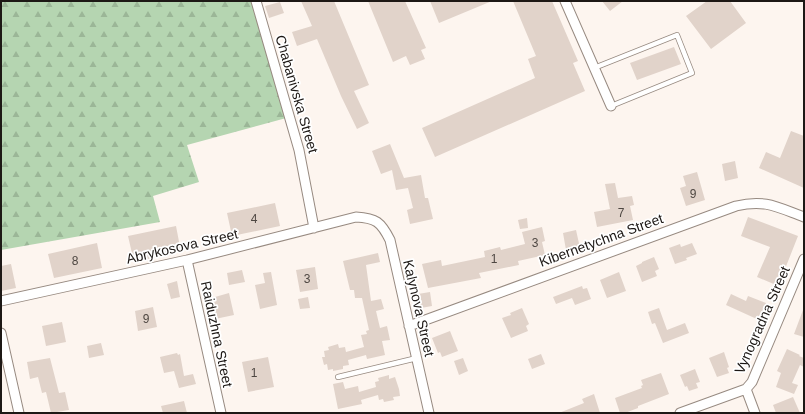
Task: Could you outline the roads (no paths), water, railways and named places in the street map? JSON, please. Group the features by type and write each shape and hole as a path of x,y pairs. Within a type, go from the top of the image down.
{"street":[{"name":"Chabanivska Street","path":"256,1 300,150 314,228"},
{"path":"565,1 611,106"},
{"name":"Kibernetychna Street","path":"409,326 736,206 751,202 767,203 804,217"},
{"name":"Abrykosova Street","path":"1,301 187,260 356,217 369,218"},
{"name":"Kalynova Street","path":"369,218 376,221 385,231 390,240 429,413"},
{"name":"Vynogradna Street","path":"755,413 746,389 752,382 804,259"},
{"name":"Raiduzhna Street","path":"187,260 220,413"},
{"path":"1,333 19,413"},
{"path":"680,413 746,389"}],"lane":[{"path":"594,68 677,35 692,73 611,106"},
{"path":"338,377 416,358"}]}
